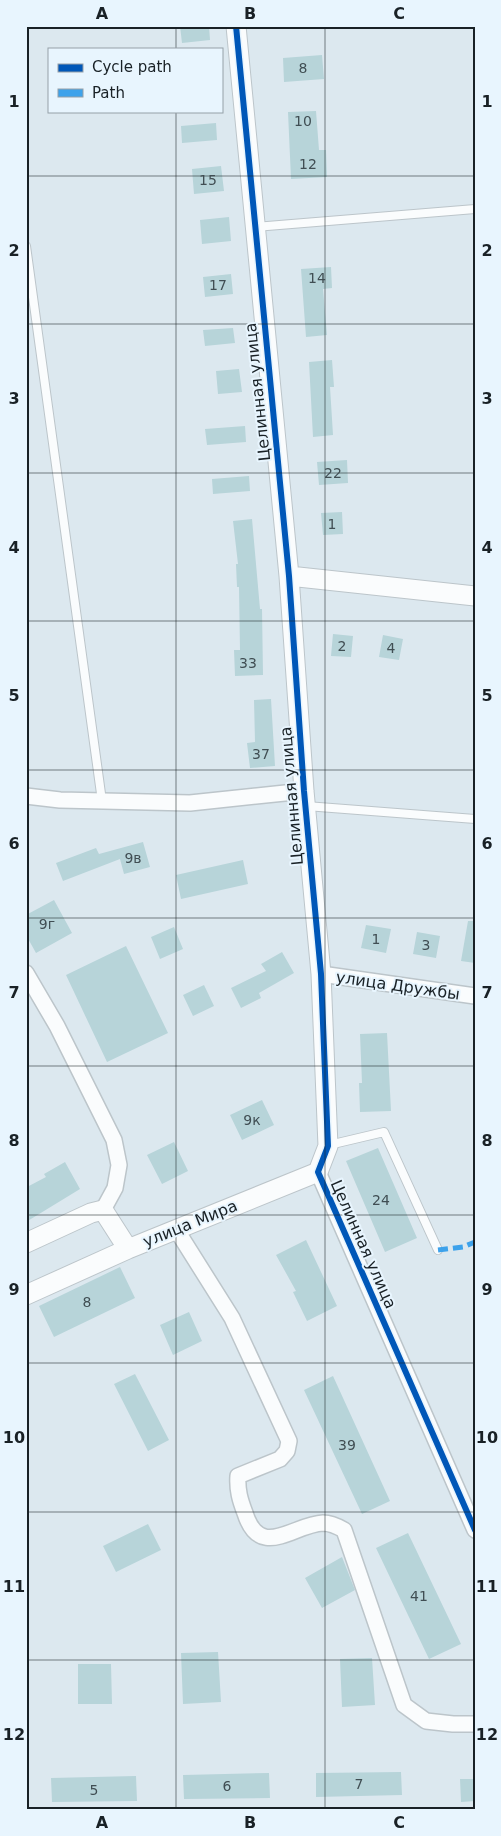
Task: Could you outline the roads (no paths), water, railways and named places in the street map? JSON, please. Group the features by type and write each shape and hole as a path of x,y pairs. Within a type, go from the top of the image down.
{"street":[{"name":"Целинная улица","path":"236,26 289,576 305,798 321,974 328,1146 318,1172 475,1530"},
{"path":"289,576 475,596"},
{"path":"26,796 60,800 190,803 305,798"},
{"path":"26,973 57,1026 114,1140 119,1165 114,1188 103,1210 91,1213 26,1243"},
{"name":"улица Дружбы","path":"321,974 475,996"},
{"name":"улица Мира","path":"103,1210 128,1249 318,1172"},
{"path":"176,1229 232,1318 289,1441 287,1451 280,1459 238,1476 237,1488 249,1526 262,1536 272,1538 321,1523 332,1523 344,1530 404,1705 426,1721 475,1724"},
{"path":"26,1295 128,1249"}],"lane":[{"path":"255,227 475,209"},
{"path":"26,246 102,801"},
{"path":"305,798 475,819"},
{"path":"328,1146 384,1132 438,1250"}]}
